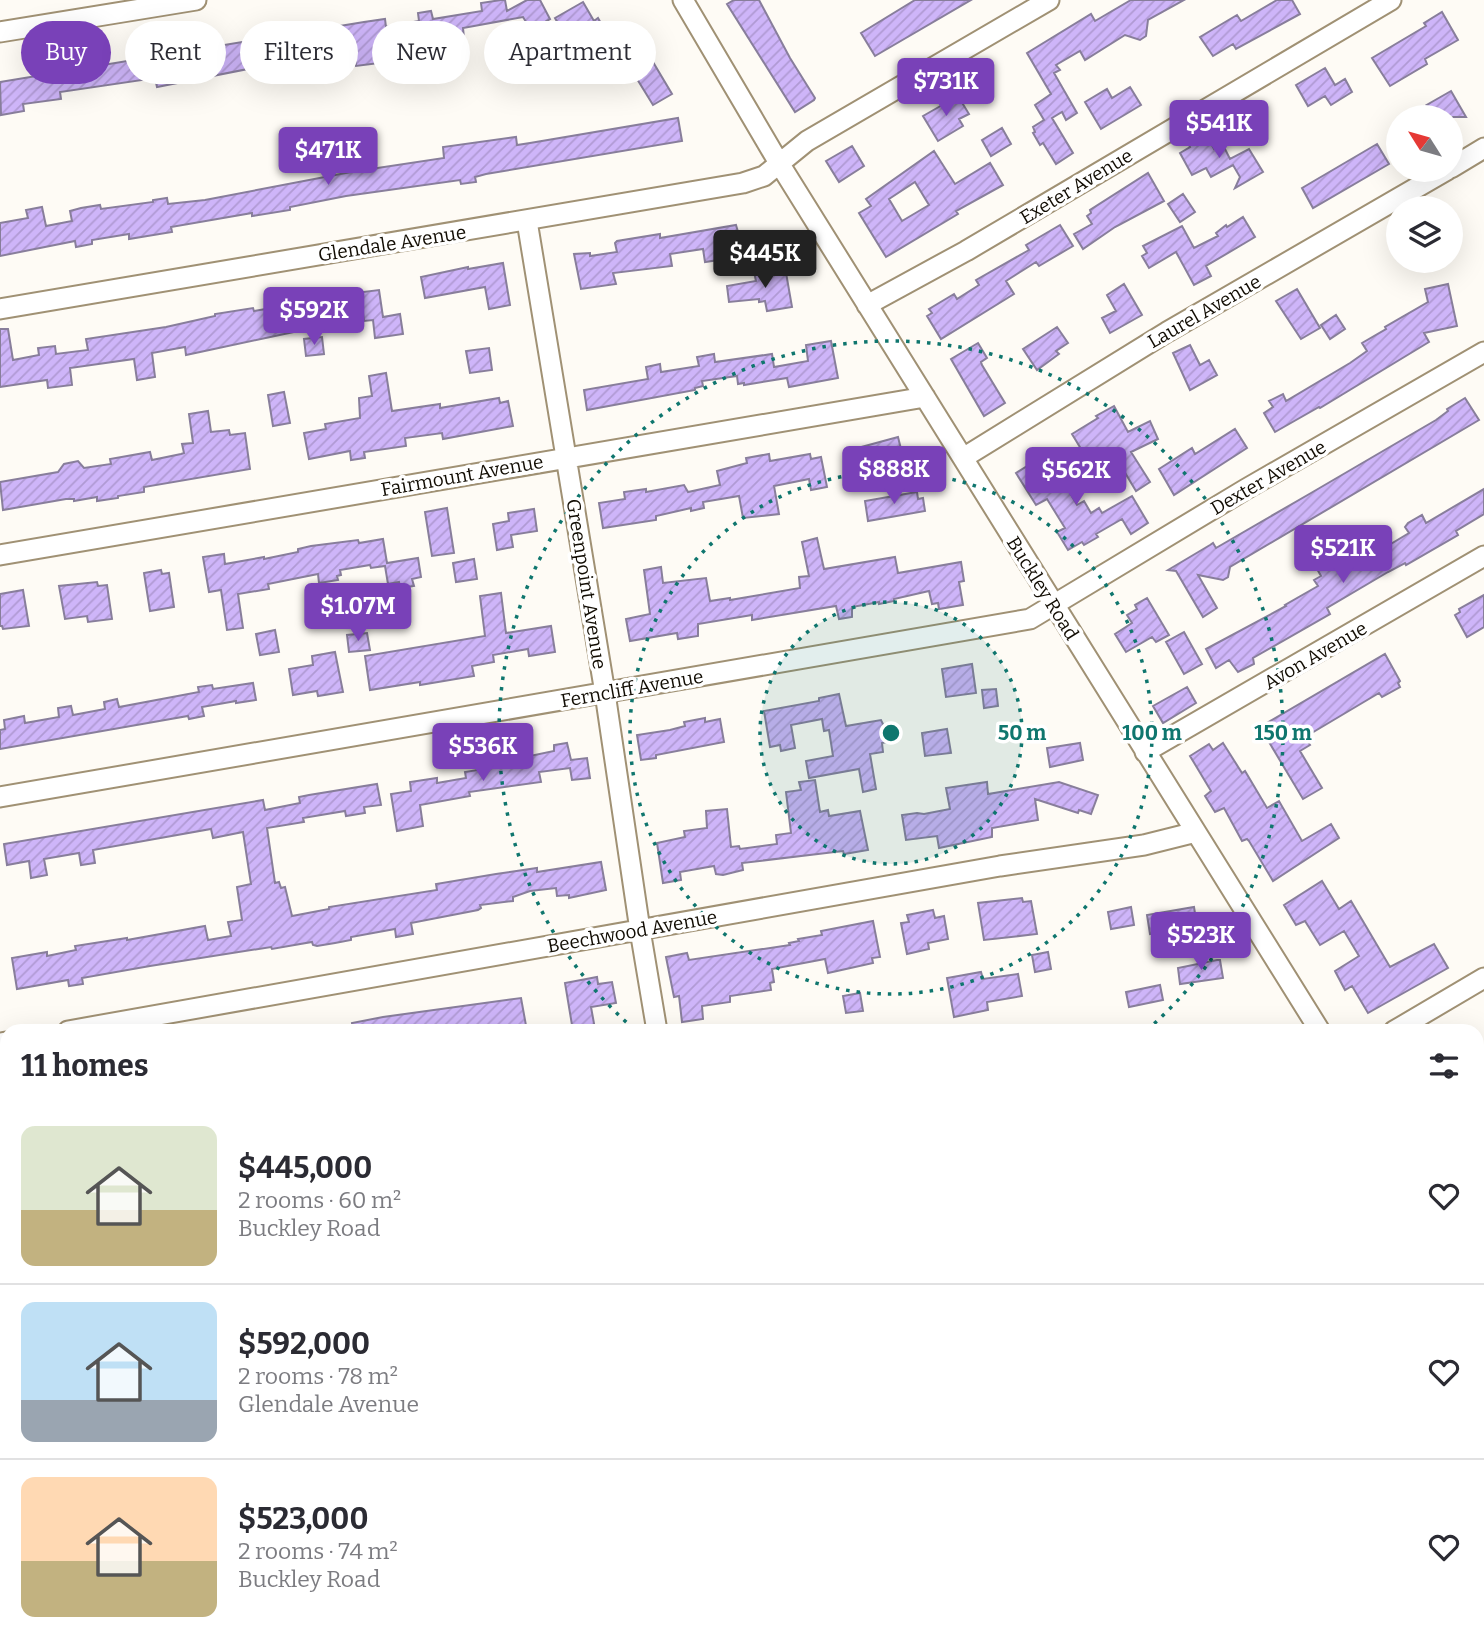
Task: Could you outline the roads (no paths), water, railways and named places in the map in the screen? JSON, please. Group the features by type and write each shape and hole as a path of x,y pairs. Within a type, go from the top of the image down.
{"street":[{"path":"0,32 196,0"},
{"name":"Buckley Road","path":"683,0 779,163 1316,1024"},
{"name":"Glendale Avenue","path":"0,309 743,183 764,176 807,141 1049,0"},
{"name":"Exeter Avenue","path":"867,305 966,251 1391,0"},
{"name":"Laurel Avenue","path":"1463,161 1484,148"},
{"name":"Laurel Avenue","path":"963,458 1167,332 1427,182"},
{"name":"Greenpoint Avenue","path":"527,221 605,693 639,930 656,1024"},
{"name":"Dexter Avenue","path":"1054,606 1246,489 1484,352"},
{"name":"Fairmount Avenue","path":"0,555 925,397"},
{"name":"Avon Avenue","path":"1145,752 1484,556"},
{"name":"Ferncliff Avenue","path":"0,797 1030,619 1054,606"},
{"name":"Beechwood Avenue","path":"108,1024 1000,866 1144,845 1196,831"},
{"path":"1406,1024 1484,978"}]}
